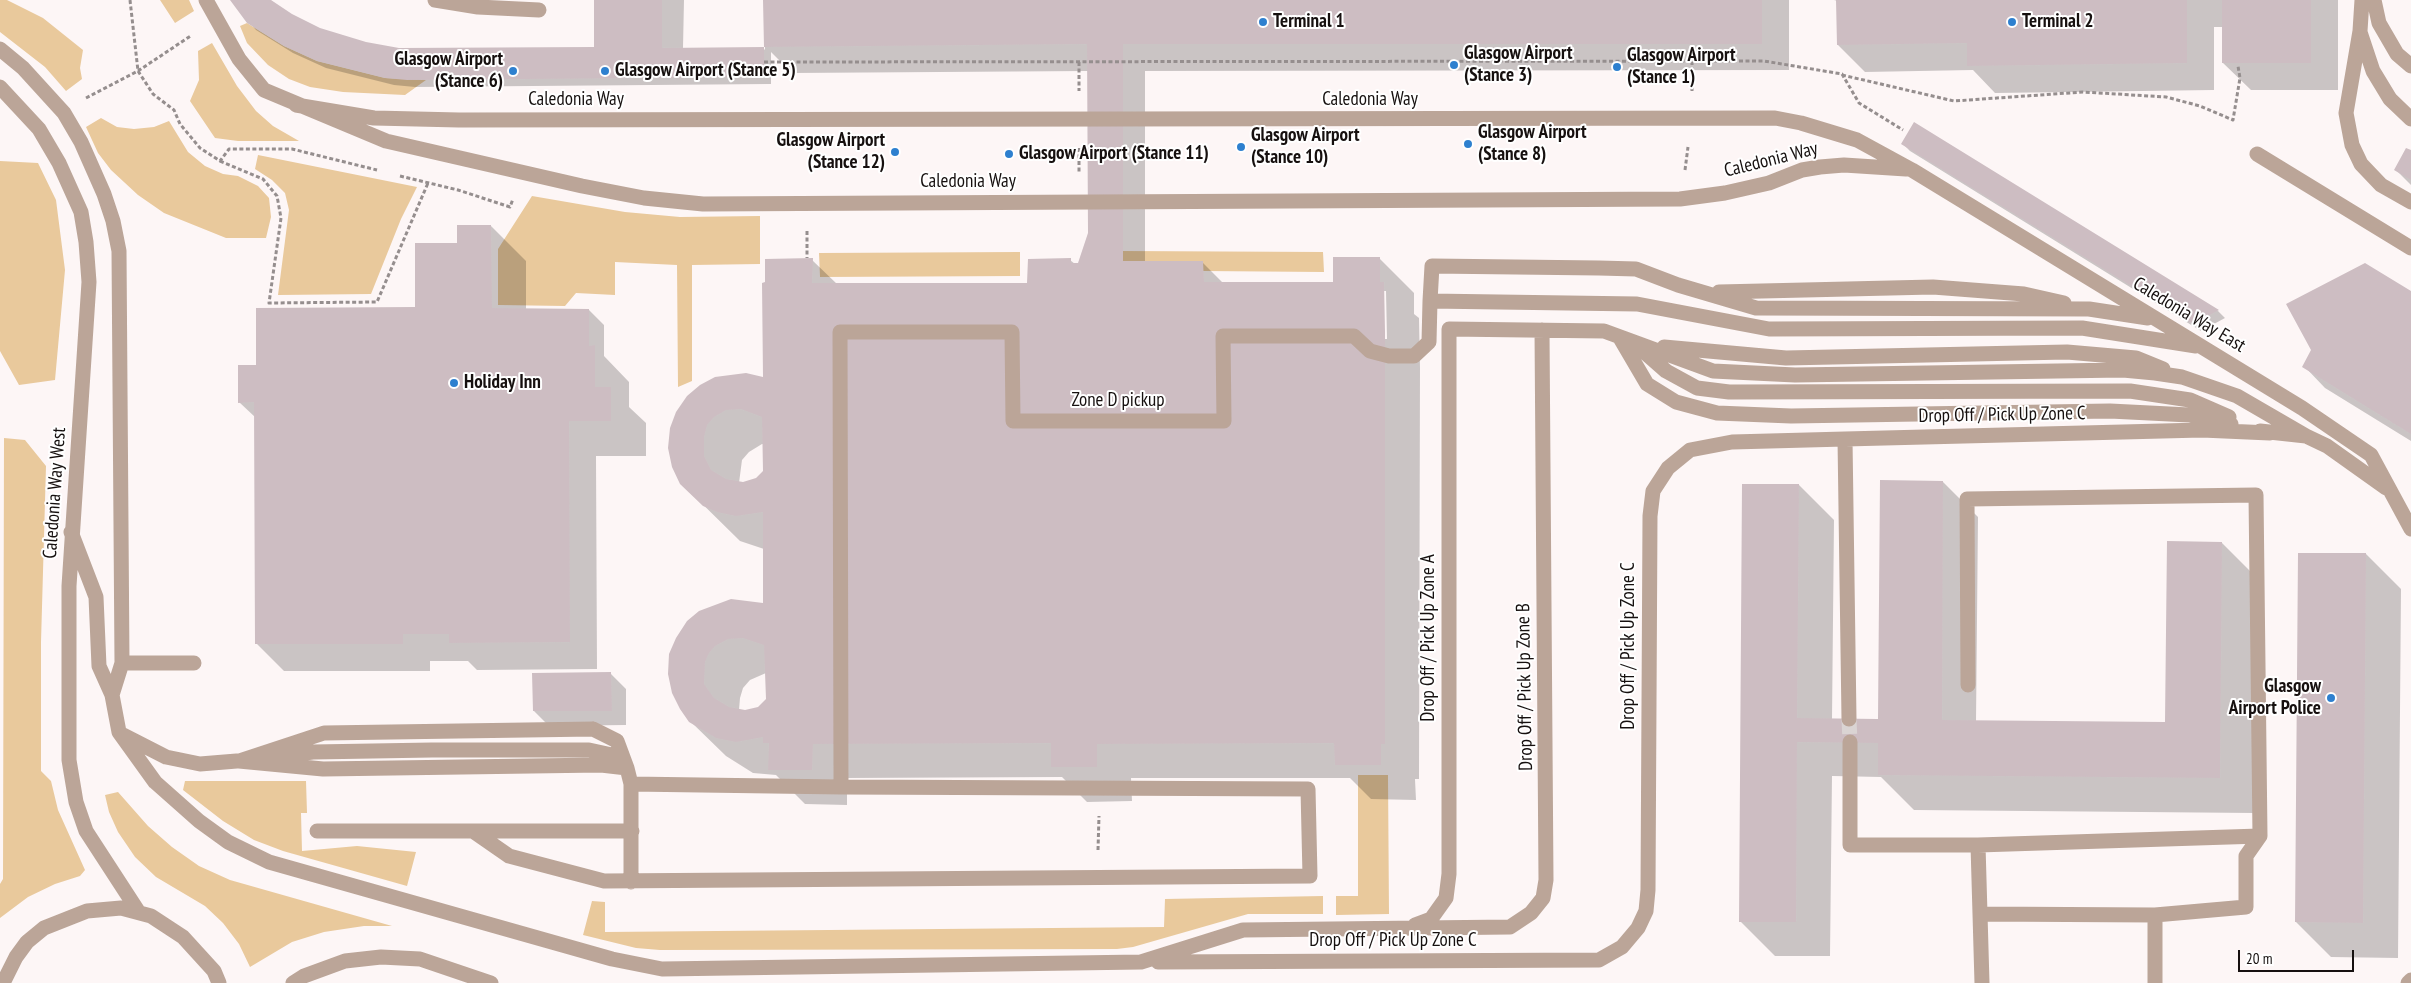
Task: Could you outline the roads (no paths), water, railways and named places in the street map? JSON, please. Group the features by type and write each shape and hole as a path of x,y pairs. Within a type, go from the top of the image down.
{"street":[{"name":"Caledonia Way","path":"206,0 238,59 264,90 296,105 386,142 644,198 723,204 1680,199 1769,183 1802,170 1820,167 1844,165 1912,170"},
{"path":"435,0 478,7 539,10"},
{"path":"2362,0 2360,31 2346,113 2352,145 2361,164 2381,185 2411,202"},
{"path":"2374,0 2379,23 2397,54 2411,66"},
{"path":"2360,31 2373,71 2390,99 2411,119"},
{"path":"0,49 23,68 64,113 91,163 113,221 119,251 122,663 112,695"},
{"name":"Caledonia Way West","path":"0,87 40,129 71,188 82,219 88,282 71,532 69,605 70,774 76,802 86,831 138,912"},
{"name":"Caledonia Way","path":"296,105 374,118 459,120 1775,118 1801,123 1857,140 1912,170"},
{"path":"2258,154 2411,248"},
{"name":"Caledonia Way East","path":"1912,170 2302,408 2371,455 2411,529"},
{"path":"2089,309 1756,308 1678,285 1636,269 1432,266 1430,301 1638,304 1769,329 2082,328 2205,348"},
{"path":"1705,292 1932,287 2024,294 2089,309 2157,320"},
{"name":"Zone D pickup","path":"840,787 840,332 1012,332 1013,422 1224,421 1223,336 1354,336 1370,351 1389,356 1414,356 1429,342 1430,301"},
{"name":"Drop Off / Pick Up Zone A","path":"1410,928 1430,919 1446,898 1449,874 1449,329 1542,330"},
{"path":"1542,330 1604,331 1713,371 1805,374 2123,370 2182,377 2237,396 2327,446 2390,491"},
{"name":"Drop Off / Pick Up Zone B","path":"1141,962 1243,930 1510,927 1531,913 1542,898 1546,880 1542,330"},
{"path":"1620,338 1647,384 1676,402 1718,413 1791,416 2110,411 2189,415 2270,433 2306,436"},
{"path":"1636,344 1666,370 1698,388 1729,392 2130,391 2190,400 2270,433"},
{"name":"Drop Off / Pick Up Zone C","path":"120,733 155,782 198,821 228,842 261,858 612,959 662,969 1141,962 1598,960 1622,947 1638,928 1646,911 1648,890 1650,516 1653,491 1668,468 1690,450 1732,442 2202,430 2270,433"},
{"path":"1845,439 1850,719"},
{"path":"1968,685 1967,499 2256,495 2260,836 2246,856 2246,907 2155,915 1980,914"},
{"path":"71,532 96,597 99,666 112,695 120,733 166,757 200,764 313,752 590,750 612,754 627,768"},
{"path":"122,663 194,663"},
{"path":"239,761 324,733 593,729 617,741 632,784 631,882"},
{"path":"1850,742 1850,845 1978,845 2260,836"},
{"path":"473,831 510,856 604,881 1310,876 1308,789 632,784"},
{"path":"317,832 632,831"},
{"path":"1978,845 1982,983"},
{"path":"3,983 16,957 27,942 44,928 87,911 120,908 138,912 172,928 183,936 214,971 219,983"},
{"path":"2155,915 2155,983"},
{"path":"293,983 304,976 345,961 381,957 420,959 491,983"},
{"path":"2408,983 2411,980"}],"tunnel":[{"path":"1849,719 1850,742"}],"place":[{"name":"Terminal 1","path":"1263,22"},
{"name":"Terminal 2","path":"2012,22"},
{"name":"Glasgow Airport (Stance 3)","path":"1454,65"},
{"name":"Glasgow Airport (Stance 1)","path":"1617,67"},
{"name":"Glasgow Airport (Stance 6)","path":"513,71"},
{"name":"Glasgow Airport (Stance 5)","path":"605,71"},
{"name":"Glasgow Airport (Stance 8)","path":"1468,144"},
{"name":"Glasgow Airport (Stance 10)","path":"1241,147"},
{"name":"Glasgow Airport (Stance 12)","path":"895,152"},
{"name":"Glasgow Airport (Stance 11)","path":"1009,154"},
{"name":"Holiday Inn","path":"454,383"},
{"name":"Glasgow Airport Police","path":"2331,698"}]}
